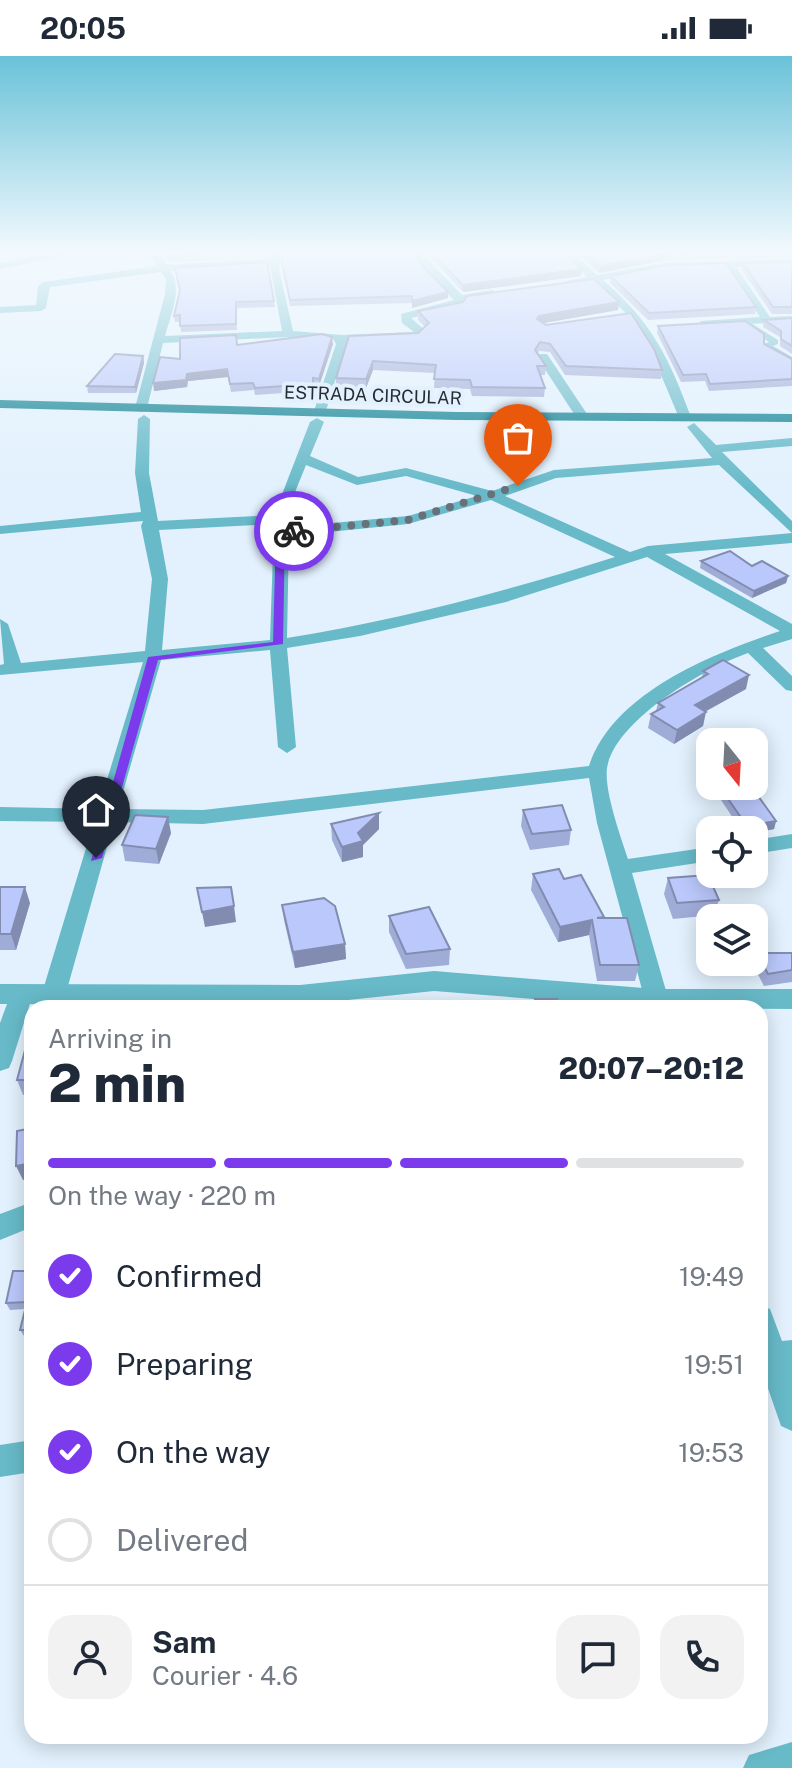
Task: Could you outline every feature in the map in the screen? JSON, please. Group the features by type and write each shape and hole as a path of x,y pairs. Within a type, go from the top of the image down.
{"main road":[{"path":"0,404 142,414"},
{"path":"0,416 318,416 689,422 792,427"},
{"name":"ESTRADA CIRCULAR","path":"318,416 583,417 689,422 792,418"}],"street":[{"path":"54,993 153,657 160,579 147,521 141,443 142,414 161,329"},
{"path":"287,329 288,334"},
{"path":"158,340 288,334 328,334 339,339 418,335 418,329"},
{"path":"644,329 668,371 689,422 722,461 792,529"},
{"path":"756,329 775,342 767,346 792,361"},
{"path":"287,747 278,644 281,526 288,484 318,416 342,344 339,339"},
{"path":"543,357 583,417"},
{"path":"711,449 792,442"},
{"path":"302,458 357,481 406,472 491,495 627,556"},
{"path":"0,530 147,521 281,526 408,520 554,474 722,461"},
{"path":"0,624 7,670 278,644 438,615 500,599 648,551 792,538"},
{"path":"648,551 792,632"},
{"path":"657,1000 597,771 604,749 637,712 682,678 749,645 792,632"},
{"path":"749,645 792,686"},
{"path":"0,814 203,817 597,771"},
{"path":"768,845 792,841"},
{"path":"620,868 696,856"},
{"path":"309,1000 434,981 627,1000"},
{"path":"0,1061 10,994 271,1000"},
{"path":"758,1000 792,999"},
{"path":"0,1227 24,1217"},
{"path":"774,1357 792,1415"},
{"path":"0,1461 24,1457"},
{"path":"762,1768 792,1761"}],"building":[{"path":"423,329 641,329 662,370 566,366 550,344 540,342 535,350 546,366 537,366 545,388 472,387 470,380 434,379 436,365 373,361 366,379 336,378 349,336 418,333"},
{"path":"659,329 757,329 764,334 764,344 792,359 792,379 710,384 706,374 683,375"},
{"path":"778,329 792,329 792,346 781,339 781,331"},
{"path":"322,334 332,337 319,379 313,378 313,384 255,388 253,383 230,384 227,369 187,374 186,380 153,383 160,357 180,359 180,338 236,335 237,345"},
{"path":"115,354 143,356 135,387 87,386"},
{"path":"730,551 752,566 762,561 788,576 754,591 701,561"},
{"path":"723,660 749,675 695,705 706,712 677,730 651,714 664,707 658,703 708,674 703,671"},
{"path":"729,800 761,800 776,821 768,822 768,816 740,816"},
{"path":"562,805 571,830 532,834 523,810"},
{"path":"379,813 358,833 363,841 342,847 331,824"},
{"path":"135,815 168,817 156,849 122,845"},
{"path":"559,869 564,879 581,875 604,917 597,918 627,918 639,965 600,965 592,920 560,927 533,874"},
{"path":"696,876 696,888 714,888 719,900 677,903 668,878"},
{"path":"0,887 25,887 11,934 0,934"},
{"path":"231,887 234,906 202,912 197,888"},
{"path":"324,898 335,906 345,944 293,952 282,905"},
{"path":"429,907 450,949 406,954 389,916"},
{"path":"768,953 792,953 792,970 768,974"},
{"path":"24,1054 24,1080 17,1080"},
{"path":"24,1130 24,1164 16,1166 17,1131"},
{"path":"13,1271 24,1271 24,1302 6,1303"}],"way so far":[{"path":"294,531 408,520 441,513 518,486"}],"route":[{"path":"96,858 153,657 278,644 281,532 294,531"}]}
